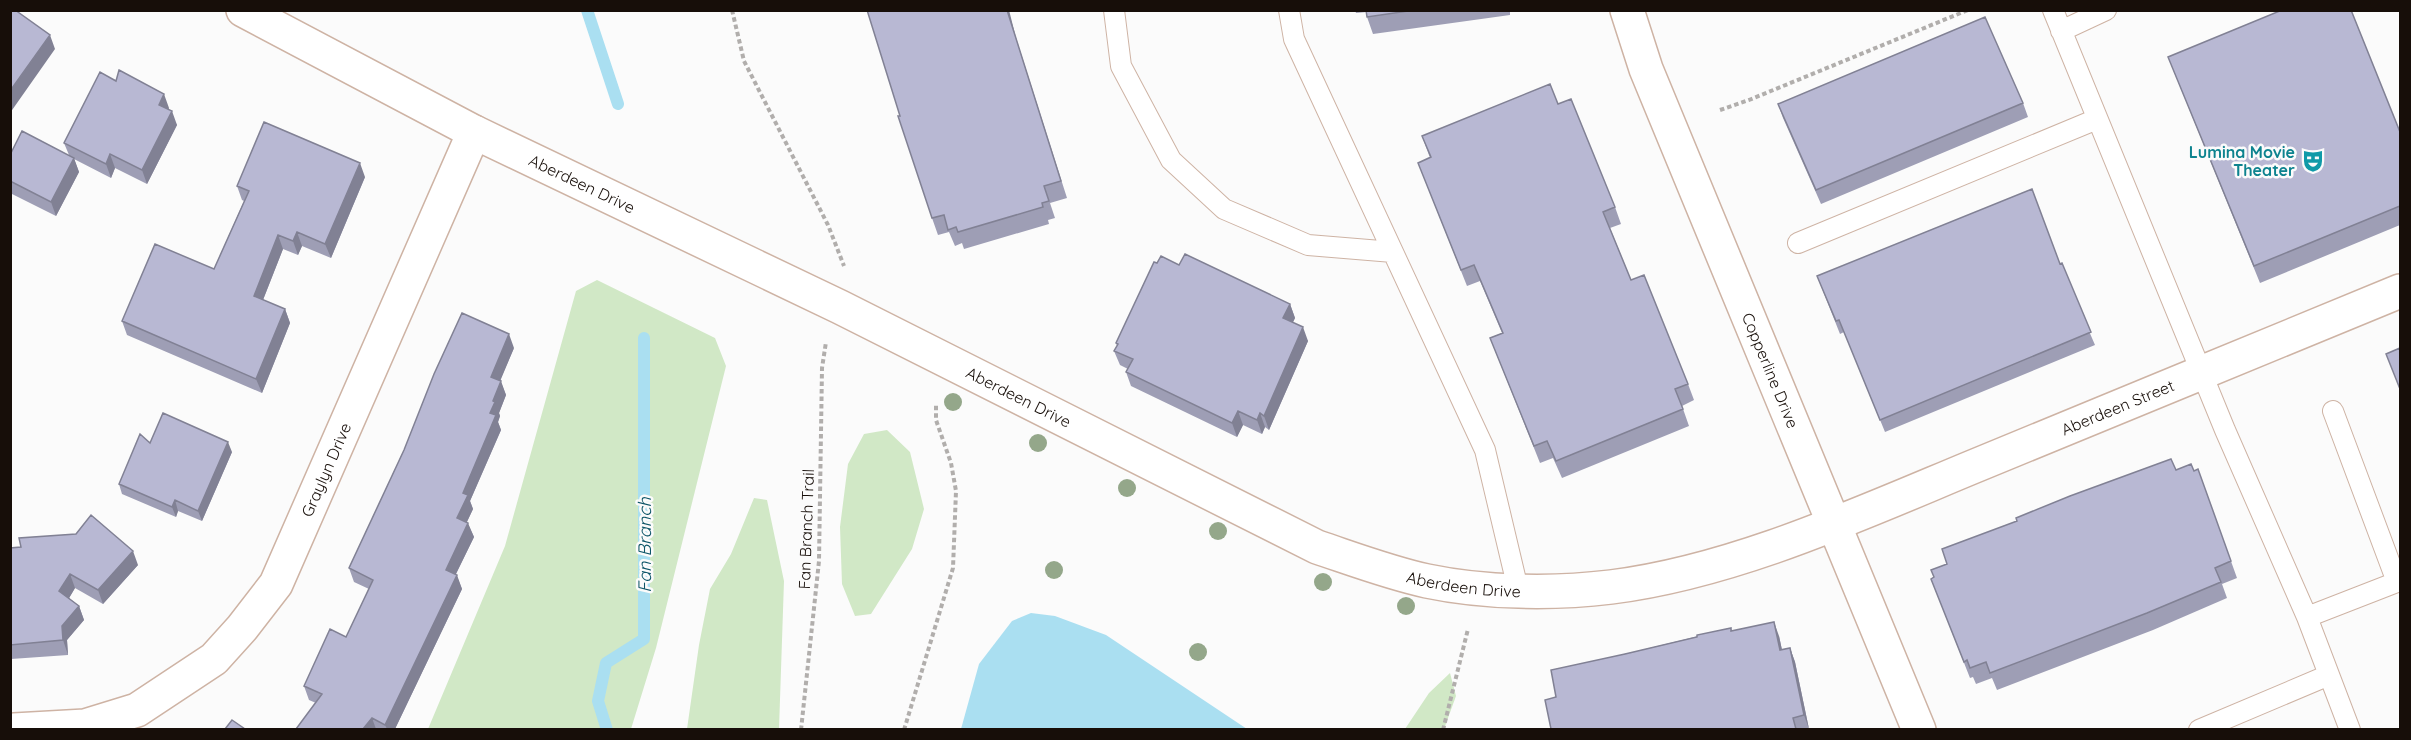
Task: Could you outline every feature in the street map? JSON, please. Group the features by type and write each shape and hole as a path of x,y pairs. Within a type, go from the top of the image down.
{"street":[{"name":"Aberdeen Drive","path":"243,10 474,132 840,307 1317,547 1368,564 1428,581 1488,589 1549,591 1610,587 1660,579 1792,540 1835,524"},
{"name":"Copperline Drive","path":"1627,10 1646,69 1919,729"},
{"name":"Graylyn Drive","path":"12,729 86,728 137,710 213,659 242,628 276,584 474,132"},
{"name":"Aberdeen Street","path":"1835,524 2400,291"}],"lane":[{"path":"1114,10 1121,66 1171,160 1224,209 1308,245 1393,252"},
{"path":"1289,10 1294,39 1485,450 1518,589"},
{"path":"2053,10 2201,373 2307,617 2350,729"},
{"path":"2061,31 2106,10"},
{"path":"1798,243 2097,119"},
{"path":"2307,617 2397,582 2332,411"},
{"path":"2199,729 2329,675"}],"path":[{"path":"732,10 744,61 828,225 845,268"},
{"path":"1720,110 1968,10"},
{"name":"Fan Branch Trail","path":"801,729 819,561 822,368 827,340"},
{"path":"904,729 953,568 956,491 951,463 936,420 936,405"},
{"path":"1443,729 1468,629"}],"green space":[{"path":"597,280 715,338 726,366 656,648 631,729 428,729 505,546 576,291"},
{"path":"887,430 910,452 924,509 912,549 871,614 855,616 842,584 840,527 848,464 864,434"},
{"path":"754,498 767,500 784,581 779,729 687,729 710,589 731,554"},
{"path":"1450,673 1456,696 1444,729 1405,729 1429,693"}],"water":[{"path":"1031,613 1055,616 1106,635 1247,729 961,729 979,664 1012,621"}],"building":[{"path":"10,10 15,10 50,35 10,91"},
{"path":"867,10 1007,10 1061,181 1044,186 1049,201 1042,203 1043,207 958,232 956,227 948,230 944,215 932,218 898,116 900,116"},
{"path":"1366,10 1415,10 1367,17"},
{"path":"2282,10 2351,10 2400,132 2400,206 2254,266 2168,57"},
{"path":"1985,17 2023,103 1816,190 1778,104"},
{"path":"119,70 164,94 159,105 172,111 142,170 110,154 106,164 64,143 100,72 116,81"},
{"path":"1550,84 1558,104 1571,99 1615,207 1603,212 1631,280 1644,275 1688,384 1675,389 1683,409 1556,461 1547,441 1534,446 1490,338 1503,333 1474,265 1461,270 1418,163 1431,157 1422,136"},
{"path":"264,122 360,163 325,244 297,232 293,241 278,235 254,296 285,309 256,379 122,321 155,244 214,269 249,191 237,186"},
{"path":"22,131 74,158 51,202 10,181 10,155"},
{"path":"2032,189 2060,264 2062,263 2091,332 1880,420 1839,320 1836,321 1817,276"},
{"path":"1185,254 1290,304 1283,318 1303,327 1264,416 1260,413 1257,420 1238,411 1232,423 1126,372 1133,359 1114,351 1154,262 1157,263 1161,256 1179,265"},
{"path":"462,313 509,334 491,377 501,381 490,413 496,415 463,493 468,495 457,518 468,523 446,570 457,575 385,725 372,718 363,729 296,729 322,694 304,686 330,629 346,637 373,580 349,568 404,450 434,374"},
{"path":"2400,348 2400,389 2386,354"},
{"path":"163,413 228,442 198,511 175,500 172,507 119,484 140,434 150,443"},
{"path":"2171,459 2176,470 2191,464 2194,471 2198,469 2231,561 2215,568 2221,582 1990,673 1986,662 1970,668 1967,660 1964,662 1931,579 1934,577 1931,570 1947,564 1942,549 2017,521 2016,518 2070,496"},
{"path":"91,515 133,551 98,590 70,574 59,591 79,606 62,626 63,640 10,645 10,548 21,547 19,538 76,534"},
{"path":"1774,622 1780,650 1790,648 1804,715 1793,718 1796,729 1551,729 1545,700 1556,697 1551,670 1697,637 1697,635"},
{"path":"232,720 245,729 225,729"}],"waterway":[{"name":"Fan Branch","path":"587,10 618,104"},
{"name":"Fan Branch","path":"607,730 598,701 606,663 644,639 644,338"}],"place":[{"name":"Lumina Movie Theater","path":"2313,161"}]}
